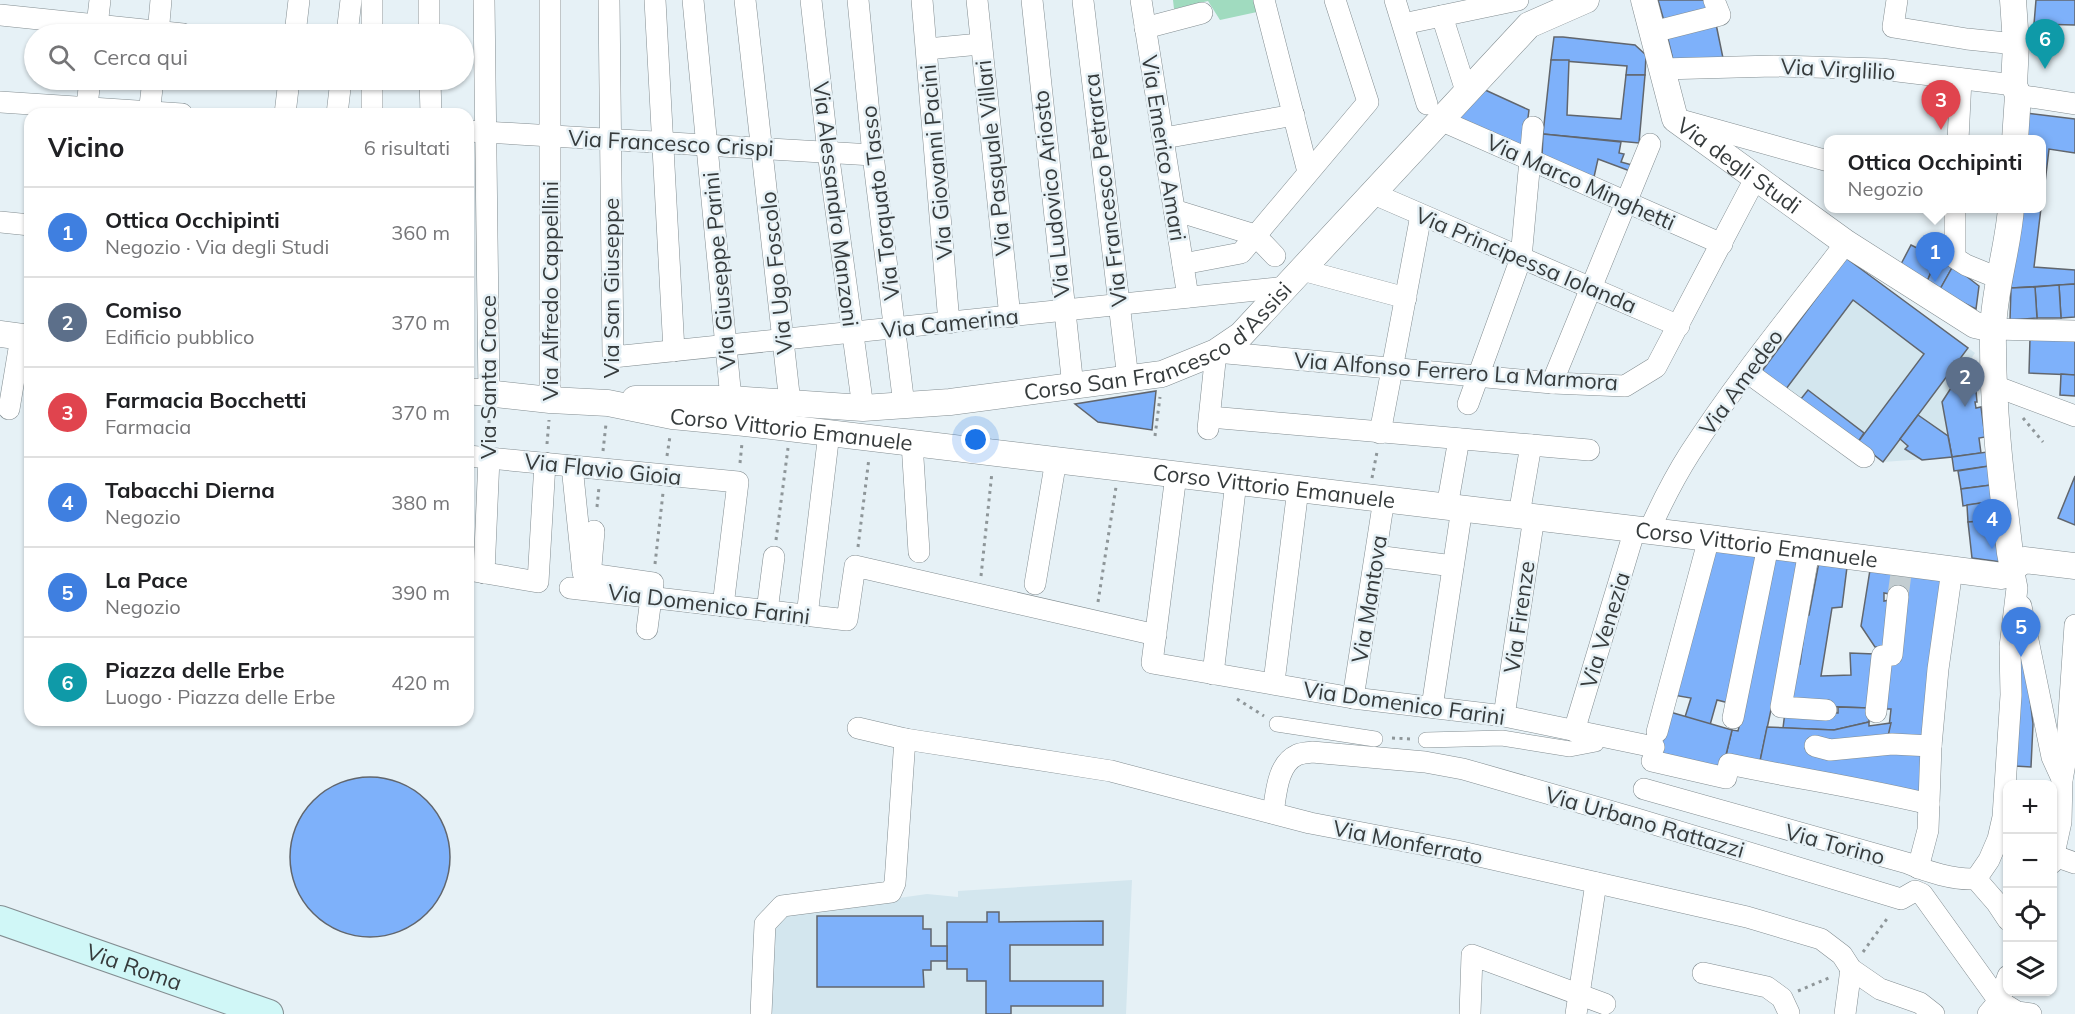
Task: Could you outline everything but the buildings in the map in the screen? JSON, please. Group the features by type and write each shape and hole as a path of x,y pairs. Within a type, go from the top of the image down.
{"main road":[{"name":"Via Roma","path":"0,920 269,1014"}],"street":[{"path":"97,24 100,0"},
{"path":"159,24 161,0"},
{"path":"296,24 299,0"},
{"path":"348,24 351,0"},
{"path":"372,0 372,24"},
{"path":"429,0 429,24"},
{"name":"Via Santa Croce","path":"479,392 477,131 484,0"},
{"name":"Via Alfredo Cappellini","path":"550,0 550,400"},
{"name":"Via San Giuseppe","path":"609,0 613,357"},
{"path":"655,0 674,351"},
{"name":"Via Giuseppe Parini","path":"693,0 731,399"},
{"name":"Via Ugo Foscolo","path":"745,0 790,403"},
{"name":"Via Alessandro Manzoni","path":"811,0 828,152 862,408"},
{"name":"Via Torquato Tasso","path":"858,0 873,155 904,405"},
{"name":"Via Giovanni Pacini","path":"922,0 949,323"},
{"name":"Via Pasquale Villari","path":"977,0 1010,317"},
{"name":"Via Ludovico Ariosto","path":"1032,0 1063,312 1073,387"},
{"name":"Via Emerico Amari","path":"1141,0 1188,297"},
{"path":"1183,264 1242,253 1368,102 1335,0"},
{"path":"1395,0 1433,112"},
{"path":"1403,24 1520,0 1529,25"},
{"name":"Via degli Studi","path":"1644,0 1675,119 1846,243 1975,325 1993,329 2075,331"},
{"path":"1653,32 1720,15 1714,0"},
{"path":"1897,0 1893,27 2016,45"},
{"path":"2013,0 2016,45 2015,135"},
{"name":"Via Francesco Petrarca","path":"1083,1 1128,379"},
{"path":"1271,1 1308,172"},
{"name":"Corso San Francesco d'Assisi","path":"608,403 643,397 731,399 862,408 950,402 1162,374 1216,352 1241,335 1374,194 1433,112 1466,91 1529,25 1582,1"},
{"path":"1144,28 1202,13"},
{"path":"0,15 58,24"},
{"path":"1442,16 1466,91"},
{"path":"927,49 980,44"},
{"name":"Via Virglilio","path":"1662,69 1774,66 1869,69 1961,79 2075,104"},
{"path":"1958,135 1961,79"},
{"path":"86,108 89,90"},
{"path":"150,108 152,90"},
{"path":"286,108 288,90"},
{"path":"339,108 340,90"},
{"path":"372,90 372,108"},
{"path":"430,90 430,108"},
{"path":"0,102 57,108"},
{"name":"Via Marco Minghetti","path":"1433,112 1530,161 1722,244"},
{"path":"1164,138 1294,115"},
{"path":"1675,119 1824,160"},
{"path":"1468,404 1521,258 1533,127"},
{"name":"Via Francesco Crispi","path":"477,131 873,155"},
{"path":"1552,383 1650,144"},
{"name":"Via Alfonso Ferrero La Marmora","path":"1216,352 1552,383 1625,386 1656,367 1756,177"},
{"name":"Via Principessa Iolanda","path":"1374,194 1679,326"},
{"path":"1174,210 1255,235 1275,256"},
{"path":"1955,213 1954,258 1998,278"},
{"path":"2010,213 1998,278 1993,329 1997,445 2010,553 2052,757 2062,780"},
{"path":"1380,432 1421,215"},
{"path":"0,222 24,224"},
{"name":"Via Amedeo","path":"1642,530 1690,453 1747,372 1846,243"},
{"path":"1294,278 1406,298"},
{"name":"Via Camerina","path":"613,357 1063,312 1188,297 1294,278"},
{"path":"9,410 17,337"},
{"path":"1216,352 1209,423 1380,432 1589,450"},
{"path":"1747,372 1864,457"},
{"path":"1995,386 2075,416"},
{"name":"Corso Vittorio Emanuele","path":"479,392 550,400 608,403 672,417 745,423 1709,538 1809,551 1902,569 1952,570 2015,578 2024,560 2075,566"},
{"path":"807,616 829,434"},
{"path":"1432,707 1453,566 1459,439"},
{"path":"912,443 919,552"},
{"name":"Via Firenze","path":"1504,716 1526,516 1531,445"},
{"name":"Via Santa Croce","path":"476,572 478,457"},
{"name":"Via Flavio Gioia","path":"478,457 738,482"},
{"path":"1035,584 1056,460"},
{"path":"476,572 538,582 546,464"},
{"path":"572,466 583,573 652,590 647,629"},
{"path":"855,566 1156,636 1176,475"},
{"path":"723,606 738,482"},
{"path":"1213,674 1236,482"},
{"path":"1275,674 1298,489"},
{"name":"Via Mantova","path":"1353,698 1376,556 1376,498"},
{"name":"Via Venezia","path":"1574,731 1642,530"},
{"path":"590,574 594,531"},
{"path":"1654,747 1709,538"},
{"path":"1733,718 1768,546"},
{"path":"1809,551 1781,707 1826,710"},
{"path":"1376,556 1453,566"},
{"path":"767,611 774,557"},
{"name":"Via Domenico Farini","path":"570,588 652,590 723,606 847,620 855,566"},
{"path":"1917,868 1928,830 1938,669 1952,570"},
{"path":"2003,913 1976,879 1989,860 1998,839 2003,817 2011,695 2010,647 2015,578"},
{"path":"1876,712 1882,656 1892,655 1898,596"},
{"path":"2057,843 2061,822 2062,780 2066,758 2075,625"},
{"name":"Via Domenico Farini","path":"1156,636 1152,663 1353,698 1504,716 1654,747 1725,778 1729,764 1879,792 1929,804"},
{"path":"1277,724 1375,739"},
{"name":"Via Monferrato","path":"858,728 904,739 1111,771 1310,823 1457,851 1748,917 1821,939 1842,955 1851,969 1880,989 1920,1003 1934,1014"},
{"path":"1426,740 1502,738 1570,749 1596,744"},
{"path":"761,1014 765,924 782,906 891,892 895,883 904,739"},
{"path":"1815,746 1830,750 1892,744 1932,746"},
{"name":"Via Urbano Rattazzi","path":"1273,813 1279,778 1286,764 1296,755 1312,752 1425,762 1463,769 1623,814 1900,898 1916,891 1922,894 1993,1007"},
{"name":"Via Torino","path":"1644,789 1907,863 1917,868 1964,879 1976,879"},
{"path":"2057,860 2075,863"},
{"path":"1578,1005 1596,883"},
{"path":"1470,1014 1472,955 1578,1005 1605,1004"},
{"path":"1845,1014 1851,969"},
{"path":"1703,973 1767,987 1791,1010"},
{"path":"2003,985 1993,1007 2031,1014"}],"path":[{"path":"1155,436 1162,374"},
{"name":"Via Santa Croce","path":"478,457 479,392"},
{"name":"Via Alfredo Cappellini","path":"546,464 550,400"},
{"name":"Via San Giuseppe","path":"594,531 608,403"},
{"path":"652,590 672,417"},
{"path":"2026,420 2043,442"},
{"path":"738,482 745,423"},
{"path":"774,557 790,429"},
{"path":"1376,498 1380,432"},
{"path":"855,566 872,438"},
{"path":"979,595 994,453"},
{"path":"1095,621 1119,468"},
{"path":"1213,674 1233,696 1277,724"},
{"path":"1791,1010 1851,969 1900,898"}],"shaded area":[{"path":"1846,258 1975,353 1942,402 1952,457 1883,462 1762,371"},
{"path":"1132,880 1126,1014 771,1014 774,928 786,914 927,894 958,897 958,891"}],"green space":[{"path":"1173,0 1253,0 1257,12 1220,20 1208,1 1174,9"}],"tunnel":[{"path":"1898,596 1901,574"}],"place":[{"name":"Piazza delle Erbe","path":"2045,69"},
{"name":"Farmacia Bocchetti","path":"1941,130"},
{"name":"Ottica Occhipinti","path":"1935,282"},
{"name":"Comiso","path":"1965,407"},
{"name":"Tabacchi Dierna","path":"1992,549"},
{"name":"La Pace","path":"2021,657"}]}
